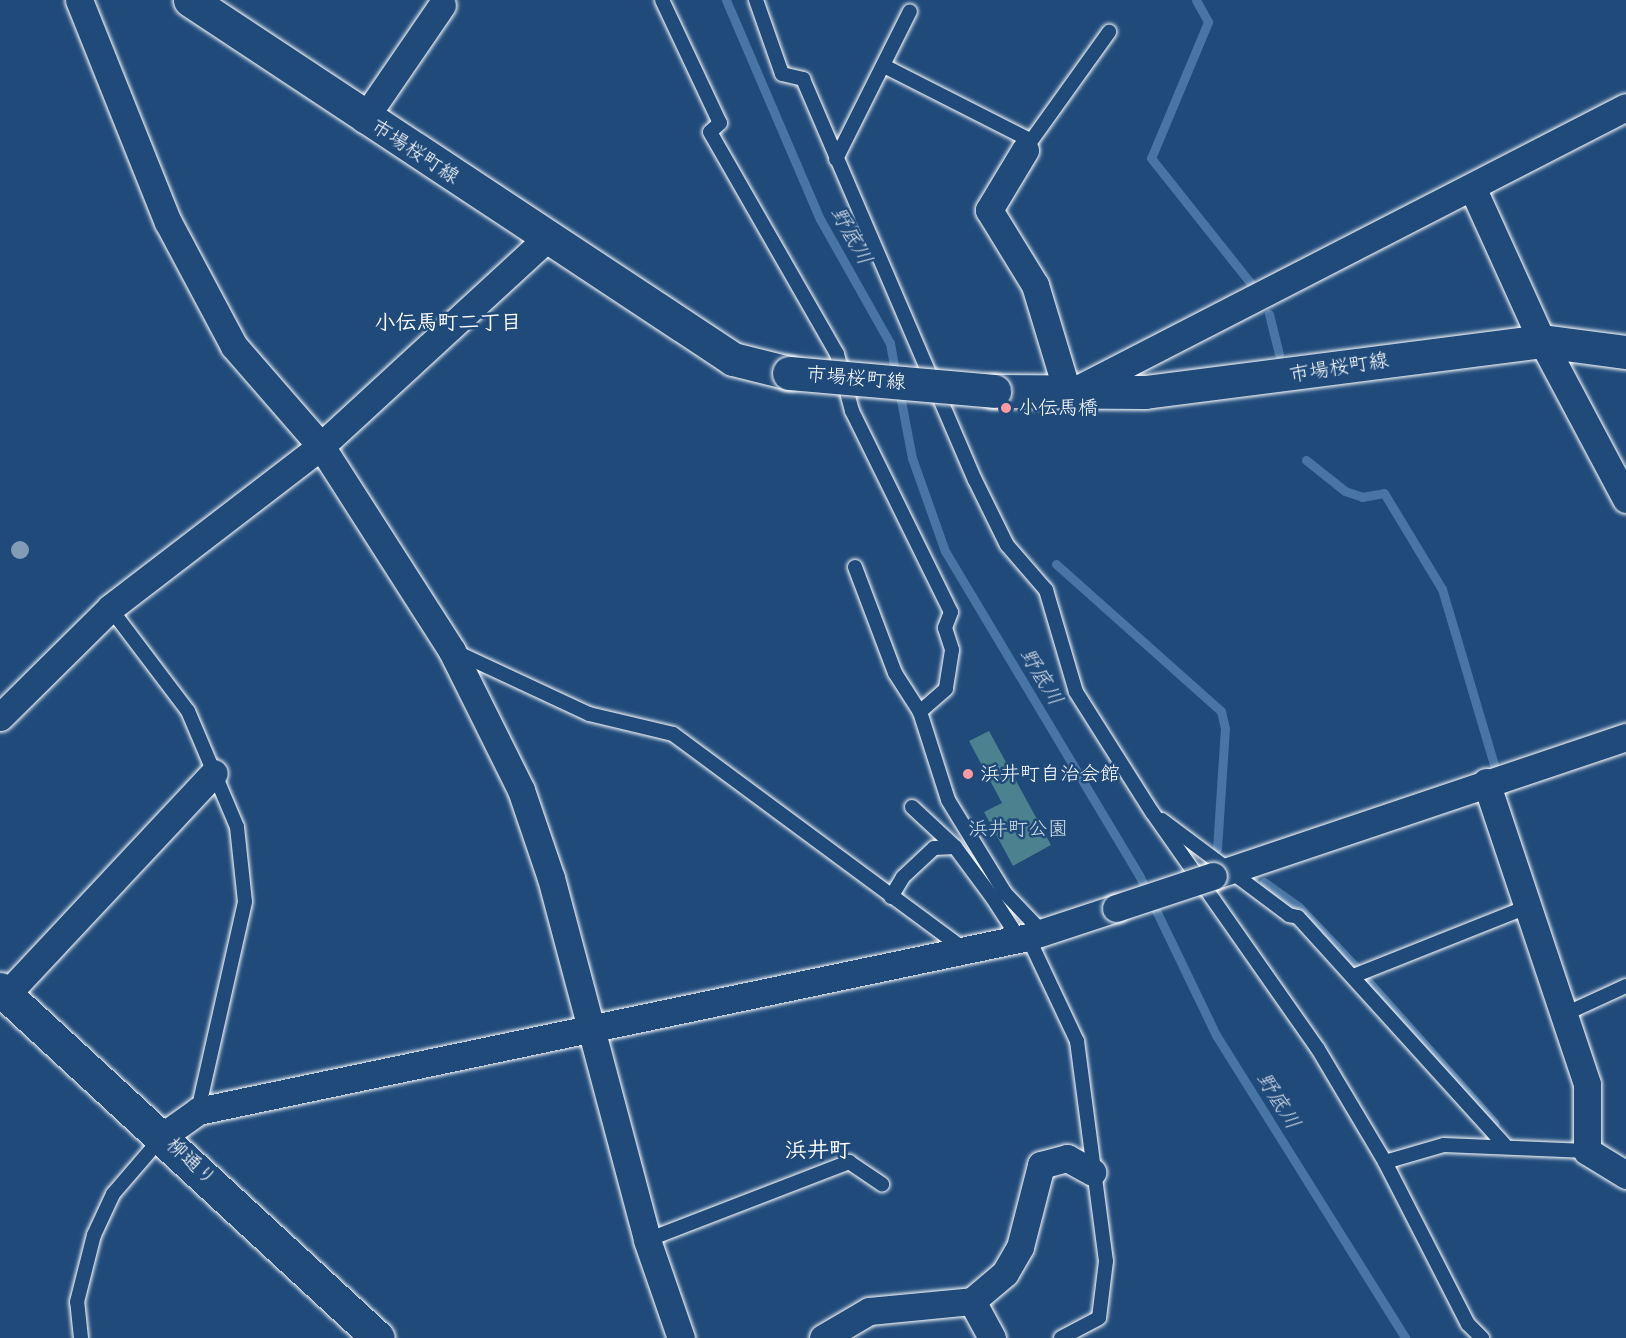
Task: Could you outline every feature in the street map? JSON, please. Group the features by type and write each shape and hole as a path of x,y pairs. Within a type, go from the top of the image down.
{"main road":[{"name":"市場桜町線","path":"190,0 364,118 733,360 789,374 994,391 1068,394 1289,376 1542,340 1626,351"},
{"name":"柳通り","path":"3,992 163,1136 378,1338"}],"street":[{"path":"79,0 168,222 234,346 321,446 452,651 520,790 593,1029 647,1240 681,1338"},
{"path":"364,118 442,5"},
{"path":"1027,145 989,210 1035,285 1068,394 1626,107"},
{"path":"1472,187 1542,340 1626,499"},
{"path":"0,717 110,608 321,446 548,237"},
{"path":"163,1136 198,1111 1024,938 1626,737"},
{"path":"3,992 214,773"},
{"path":"1486,782 1587,1084 1587,1151 1626,1175"},
{"path":"823,1338 869,1311 972,1301 1015,1257 1041,1166 1067,1158 1092,1172"},
{"path":"972,1301 992,1338"}],"lane":[{"path":"662,0 720,123 710,132 837,354 852,411 951,612 945,628 952,650 945,689 920,712"},
{"path":"756,0 782,74 803,79 975,480 1007,545 1046,590 1076,692 1152,812 1285,996 1385,1162 1468,1324 1482,1338"},
{"path":"836,159 910,11"},
{"path":"884,66 1027,145 1109,32"},
{"path":"855,567 895,673 920,712 948,800 1005,893 1024,938 1077,1041 1092,1172 1106,1261 1099,1318 1061,1338"},
{"path":"110,608 188,711 237,827 245,902 198,1111"},
{"path":"452,651 589,714 673,734 891,897 966,950"},
{"path":"912,807 955,847 1012,928 1024,938"},
{"path":"1152,812 1221,873 1298,916 1356,975 1504,1144"},
{"path":"891,897 903,877 934,848 955,847"},
{"path":"1356,975 1529,906"},
{"path":"1565,1014 1626,986"},
{"path":"81,1338 77,1302 94,1235 113,1194 163,1136"},
{"path":"1385,1162 1444,1145 1504,1144 1587,1151"},
{"path":"647,1240 849,1161 882,1184"}],"green space":[{"name":"浜井町公園","path":"989,731 1051,845 1013,866 984,812 1002,803 969,741"}],"waterway":[{"name":"野底川","path":"726,0 820,219 890,343 896,376"},
{"path":"1196,0 1208,22 1151,158 1252,285"},
{"path":"1269,314 1279,354"},
{"name":"野底川","path":"899,390 912,458 945,551 1139,875 1216,1035 1405,1338"},
{"path":"1306,460 1345,491 1362,497 1384,493 1442,589 1494,764"},
{"path":"1056,564 1221,711 1225,728 1217,849"},
{"path":"1264,882 1299,907 1358,969"},
{"path":"1367,980 1494,1122"}],"place":[{"name":"小伝馬橋","path":"1006,408"},
{"name":"浜井町自治会館","path":"968,774"}],"district":[{"name":"小伝馬町二丁目","path":"448,323"},
{"name":"浜井町","path":"818,1151"}]}
